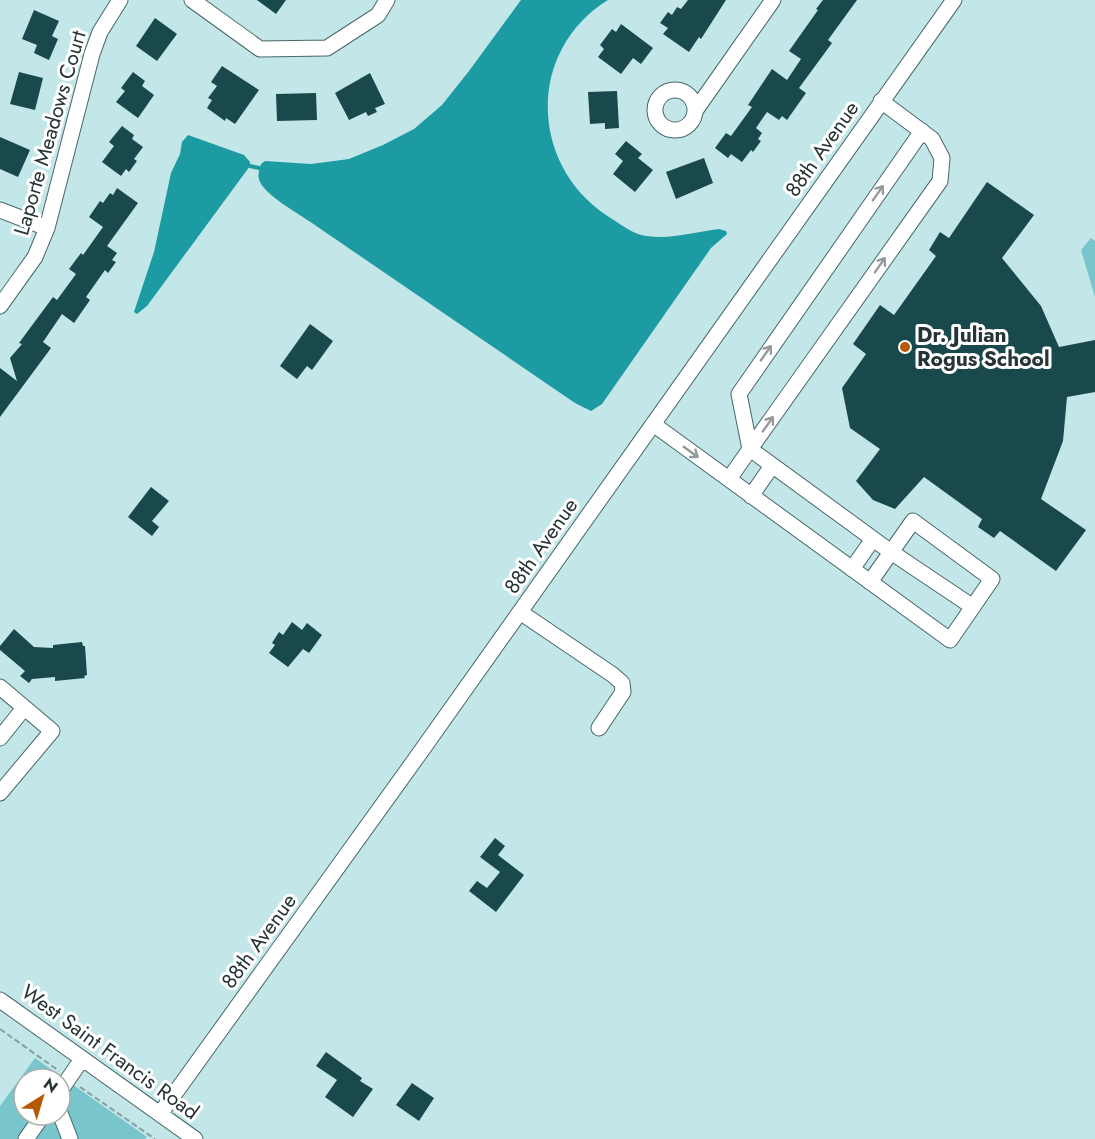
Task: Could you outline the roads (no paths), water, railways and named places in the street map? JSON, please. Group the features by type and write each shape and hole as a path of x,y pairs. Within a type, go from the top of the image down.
{"street":[{"name":"Laporte Meadows Court","path":"0,306 35,257 47,228 92,54 104,24 120,0"},
{"path":"192,0 260,49 327,48 378,15 387,0"},
{"path":"694,111 773,0"},
{"name":"88th Avenue","path":"160,1114 954,0"},
{"path":"729,479 940,181 942,158 932,139 881,101"},
{"path":"921,131 739,394 750,449 891,552 973,607"},
{"path":"0,210 47,228"},
{"path":"652,424 950,640 992,579 913,521 870,582"},
{"path":"752,495 772,466"},
{"path":"852,569 873,538"},
{"path":"520,612 622,683 623,692 599,728"},
{"path":"0,687 52,731 0,793"},
{"path":"2,730 24,708"},
{"name":"West Saint Francis Road","path":"0,1000 195,1139"},
{"path":"72,1073 82,1059"}],"waterway":[{"path":"250,166 259,168"}],"place":[{"name":"Dr. Julian Rogus School","path":"905,347"}]}
